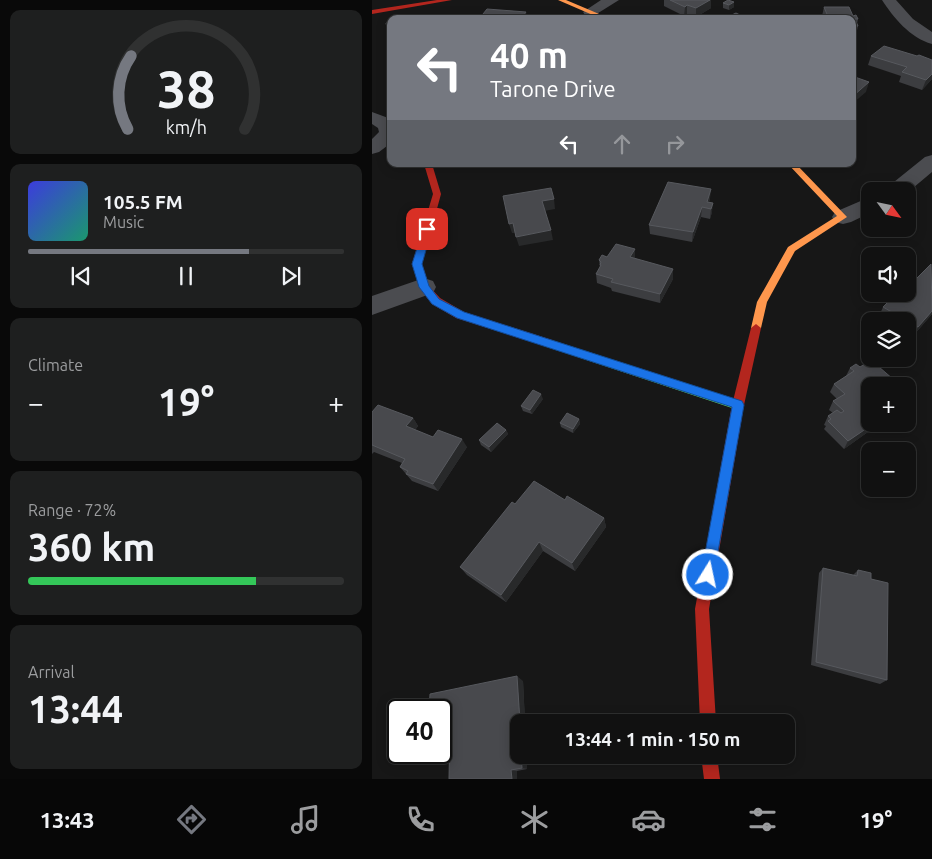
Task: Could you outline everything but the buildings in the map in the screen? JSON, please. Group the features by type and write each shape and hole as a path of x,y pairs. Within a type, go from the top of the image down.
{"street":[{"path":"372,12 449,0"},
{"path":"560,0 598,15"},
{"path":"590,12 612,0"},
{"path":"889,0 898,14 916,30 932,39"},
{"path":"372,118 382,121 387,125"},
{"path":"907,182 932,161"},
{"path":"429,167 438,194 417,264 424,287 436,301 460,315 738,405"},
{"path":"795,167 843,217"},
{"path":"708,714 702,609 738,405 762,302 791,248 861,208"},
{"path":"372,306 424,287"},
{"path":"710,764 712,779"}],"traffic: fast":[{"path":"548,343 738,405"}],"traffic: slow":[{"path":"561,0 598,15"},
{"path":"756,328 762,302 791,249 843,217 795,167"}],"traffic: jam":[{"path":"372,12 449,0"},
{"path":"429,167 437,194 417,264 424,287 436,301 460,315 548,343"},
{"path":"708,714 702,609 738,405 756,328"},
{"path":"710,764 712,779"}],"route":[{"path":"427,229 417,264 424,287 436,301 460,315 738,405 708,575"}]}
